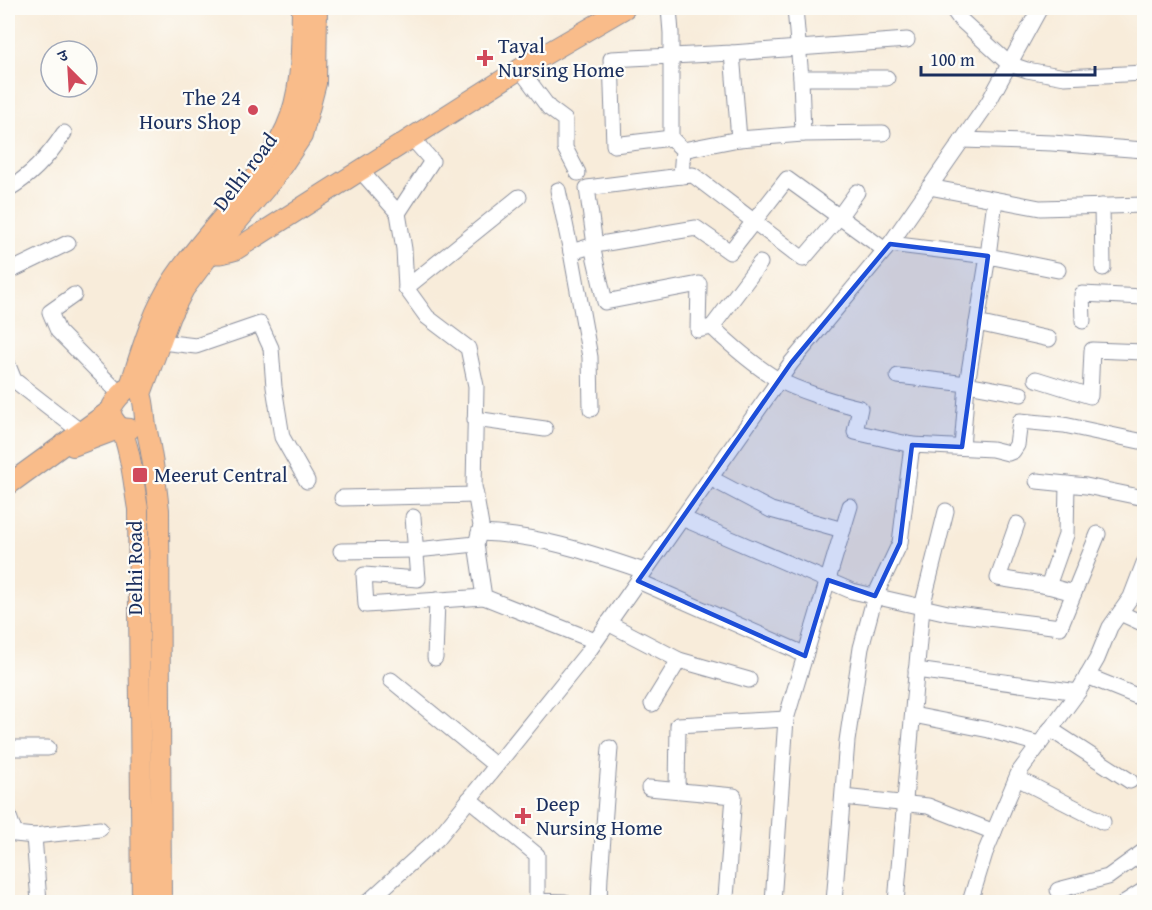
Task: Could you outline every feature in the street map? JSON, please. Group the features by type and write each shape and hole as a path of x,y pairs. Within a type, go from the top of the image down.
{"main road":[{"name":"Delhi Road","path":"142,903 138,509 131,466 121,428 111,416 158,307 172,281 206,249 225,227 286,128 300,81 302,8"},
{"name":"Delhi road","path":"225,227 274,178 302,136 316,82 317,8"},
{"path":"206,249 222,254 235,250 520,69 625,8"},
{"path":"225,227 254,238"},
{"name":"Delhi Road","path":"161,903 159,510 145,405 141,394 170,316 206,249"},
{"path":"8,485 81,432 121,396"},
{"path":"53,453 121,428 136,428 146,422"}],"street":[{"path":"669,8 671,138 683,150 681,176"},
{"path":"795,8 803,134"},
{"path":"952,8 960,19 1009,64 1065,77 1144,73"},
{"path":"368,903 438,837 595,641 791,363 887,247 988,103 1040,8"},
{"path":"671,138 614,145 610,59 670,54 732,53 907,40"},
{"path":"732,53 739,139"},
{"path":"520,69 549,108 565,120 565,148 578,173"},
{"path":"801,78 887,78"},
{"path":"9,186 23,181 53,151 64,133"},
{"path":"683,150 739,139 803,134 883,133"},
{"path":"398,213 432,160 411,138"},
{"path":"962,140 1052,143 1144,150"},
{"path":"360,170 398,213 404,249 406,288 427,317 468,348 476,386 474,486 481,526 478,538 484,597"},
{"path":"760,263 712,327 698,330 699,284 604,302 593,245 587,188 693,175 803,259 857,192"},
{"path":"571,252 593,245 696,228 730,252 787,179 839,217 887,247 988,256 1058,270"},
{"path":"929,187 1040,208 1144,205"},
{"path":"558,190 590,357 591,409"},
{"path":"406,288 519,197"},
{"path":"962,447 968,384 995,200"},
{"path":"1102,206 1103,268"},
{"path":"8,272 68,243"},
{"path":"1083,321 1082,294 1144,297"},
{"path":"74,295 50,312 57,331 121,396"},
{"path":"977,323 1049,339"},
{"path":"161,342 196,346 260,324 271,348 274,387 282,437 308,481"},
{"path":"712,327 738,351 779,380 860,408 855,432 912,445 992,449 1008,453 1013,451 1017,445 1020,422 1064,425 1144,442"},
{"path":"1036,379 1090,396 1092,350 1144,352"},
{"path":"8,365 14,380 81,432"},
{"path":"898,376 968,384 1021,394"},
{"path":"475,419 545,429"},
{"path":"834,903 847,741 861,648 875,596 900,543 912,445"},
{"path":"710,478 771,510 843,530"},
{"path":"1036,482 1067,484 1144,498"},
{"path":"1048,586 1066,535 1067,484"},
{"path":"342,498 476,495"},
{"path":"773,903 786,719 850,506"},
{"path":"896,903 922,607 946,511"},
{"path":"413,517 418,579 364,575 366,604 484,597 595,641"},
{"path":"682,518 852,591 948,613 1059,627 1098,534"},
{"path":"1017,524 998,578 1074,592"},
{"path":"341,551 416,550 510,534 587,551 805,656"},
{"path":"970,903 994,832 1017,778 1078,692 1097,659 1110,627 1131,597 1144,563"},
{"path":"435,658 437,600"},
{"path":"1120,613 1144,624"},
{"path":"608,623 679,660 749,680"},
{"path":"652,704 679,660"},
{"path":"916,670 1078,692"},
{"path":"1087,676 1144,699"},
{"path":"391,680 496,766"},
{"path":"913,714 989,730 1039,744"},
{"path":"677,790 678,725 786,719"},
{"path":"1050,729 1130,781"},
{"path":"8,748 48,748"},
{"path":"599,903 610,748"},
{"path":"1017,778 1103,822"},
{"path":"649,788 734,796 726,897 722,903"},
{"path":"843,797 928,806 994,832"},
{"path":"469,799 537,855 537,902 565,903"},
{"path":"8,814 15,834 34,837 100,830"},
{"path":"34,837 39,903"},
{"path":"1058,890 1108,877 1144,851"},
{"path":"1125,903 1144,895"}],"highlighted area":[{"path":"890,244 988,256 962,447 912,445 900,543 875,596 828,580 805,656 638,581 791,363"}],"place":[{"name":"Tayal Nursing Home","path":"485,58"},
{"name":"The 24 Hours Shop","path":"253,110"},
{"name":"Meerut Central","path":"140,475"},
{"name":"Deep Nursing Home","path":"523,816"}]}
